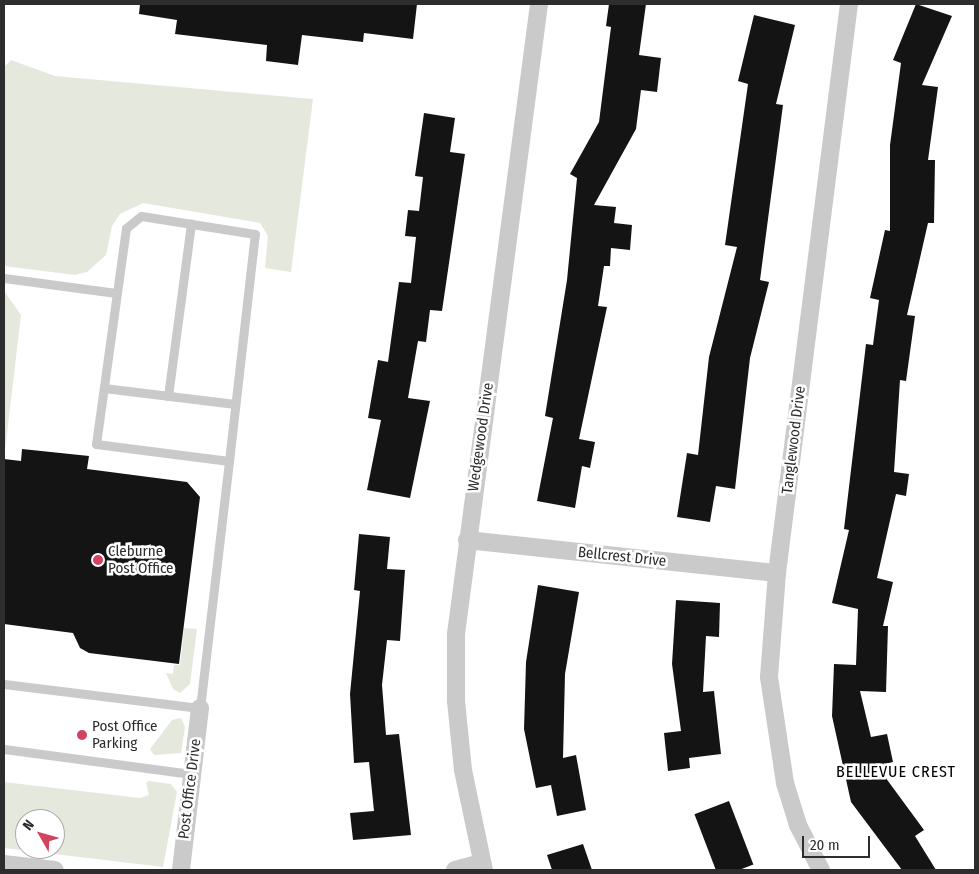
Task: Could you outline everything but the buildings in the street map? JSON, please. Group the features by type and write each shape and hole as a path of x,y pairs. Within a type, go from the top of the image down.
{"street":[{"name":"Wedgewood Drive","path":"483,866 471,823 456,701 456,634 539,4"},
{"name":"Tanglewood Drive","path":"821,870 798,825 775,734 769,677 777,573 849,4"},
{"name":"Bellcrest Drive","path":"467,540 777,573"},
{"name":"Post Office Drive","path":"181,870 200,708"},
{"path":"4,864 55,870"},
{"path":"455,870 483,866"}],"lane":[{"path":"4,684 200,708 229,461 255,234 141,216 132,220 126,228 96,444 229,461"},
{"path":"168,396 191,224"},
{"path":"4,278 116,293"},
{"path":"104,388 235,404"},
{"path":"4,749 191,774"}],"shaded area":[{"path":"11,60 55,76 313,99 291,272 265,268 268,236 260,223 143,203 120,214 112,226 106,255 87,272 75,275 4,266 4,67"},
{"path":"4,291 21,315 4,459"},
{"path":"184,628 197,629 190,684 180,693 173,689 166,673 173,674 174,665 180,665"},
{"path":"181,718 185,727 181,753 154,755 150,749 172,720"},
{"path":"149,781 171,784 177,792 163,867 65,855 65,809 15,809 15,849 4,848 4,782 140,798 149,795 146,783"}],"place":[{"name":"Cleburne Post Office","path":"98,560"},
{"name":"Post Office Parking","path":"82,735"}],"district":[{"name":"BELLEVUE CREST","path":"896,772"}]}
